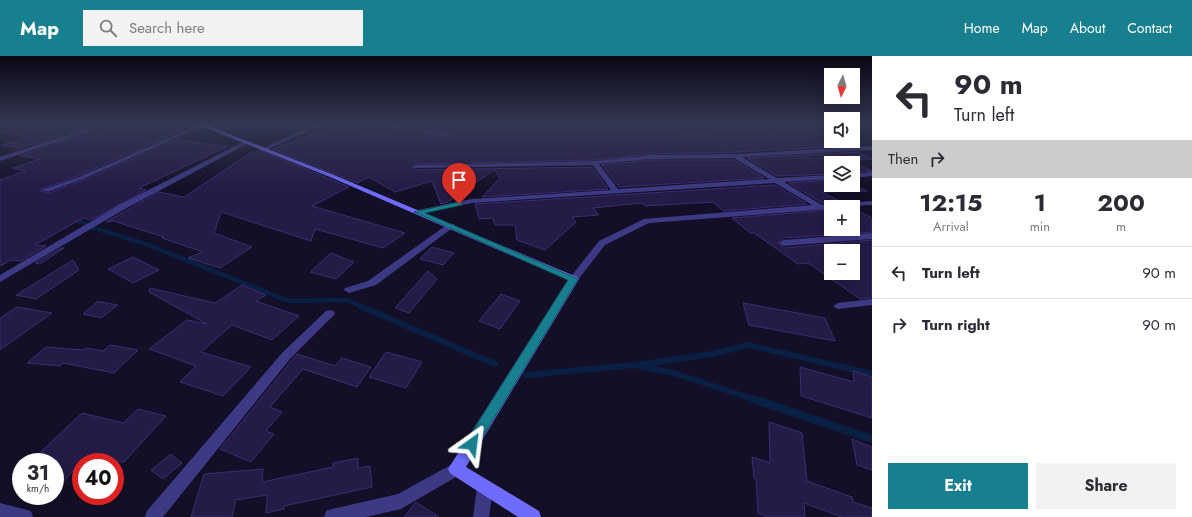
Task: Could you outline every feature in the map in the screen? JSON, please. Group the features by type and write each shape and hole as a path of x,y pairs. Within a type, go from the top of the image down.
{"street":[{"path":"0,159 41,146"},
{"path":"45,190 81,178 155,146"},
{"path":"0,279 122,206 240,146"},
{"path":"251,146 332,176 574,279"},
{"path":"262,150 272,146"},
{"path":"864,148 872,152"},
{"path":"416,167 595,163 650,157 735,156 872,148"},
{"path":"735,156 820,207"},
{"path":"595,163 616,191"},
{"path":"860,175 872,174"},
{"path":"418,212 472,201 824,177"},
{"path":"332,517 401,501 456,469 574,279 602,243 647,221 872,203"},
{"path":"349,290 372,283 451,226"},
{"path":"783,243 872,236"},
{"path":"838,306 872,302"},
{"path":"153,517 286,356 330,313"},
{"path":"456,469 533,517"},
{"path":"481,517 485,488"},
{"path":"0,512 25,517"}],"building":[{"path":"5,146 29,146 15,150 21,148"},
{"path":"49,146 147,146 78,176 41,189 40,191 49,193 84,180 163,146 217,146 226,147 139,188 146,190 91,220 83,218 35,245 46,246 21,261 11,260 0,266 0,180 26,171 13,168 40,159 20,156"},
{"path":"282,146 824,146 824,147 735,152 651,154 595,160 416,164 412,166 414,170 592,167 608,189 482,197 500,178 494,170 448,202 441,204 432,181 395,192 369,177 357,183 272,149"},
{"path":"252,152 264,152 349,187 312,206 405,233 383,248 315,229 311,241 221,212 214,233 252,247 220,268 188,258 203,252 162,238 164,237 113,221 106,222 159,192 184,197"},
{"path":"858,152 872,159 860,159 860,156 824,156 824,174 777,176 747,158"},
{"path":"651,160 734,160 764,178 619,187 602,165"},
{"path":"860,165 872,171 860,172"},
{"path":"824,180 824,192 822,192 837,200 824,200 824,203 822,203 789,183"},
{"path":"775,185 807,204 723,211 713,202 645,206 642,203 593,208 599,215 572,217 576,222 545,250 517,240 515,225 495,225 493,218 479,219 475,204"},
{"path":"860,188 867,191 860,191"},
{"path":"824,211 824,235 783,238 778,243 783,248 824,244 824,274 808,263 798,264 754,233 750,233 732,218"},
{"path":"860,212 872,218 872,232 860,233"},
{"path":"872,240 872,298 860,299 833,280 860,280 860,244 828,244"},
{"path":"432,247 454,253 443,265 420,259"},
{"path":"61,248 64,248 40,264 35,263"},
{"path":"331,253 354,262 336,279 310,272"},
{"path":"133,257 159,270 133,283 108,269"},
{"path":"73,260 79,270 36,299 16,295"},
{"path":"428,271 437,279 409,313 395,308"},
{"path":"242,285 266,295 256,301 299,316 272,340 232,325 201,352 251,367 223,396 180,382 196,366 149,349 187,320 207,324 149,292 150,288 215,303"},
{"path":"501,294 520,301 500,329 479,321"},
{"path":"98,301 118,305 101,318 83,314"},
{"path":"743,303 825,318 835,341 749,325"},
{"path":"17,307 52,313 0,350 0,318"},
{"path":"110,345 138,350 114,373 63,363 60,366 27,363 46,347 84,350 86,348 103,351"},
{"path":"386,352 422,362 406,388 369,377"},
{"path":"297,354 335,366 342,358 371,367 357,387 303,369 270,407 282,412 266,431 274,434 251,462 220,449"},
{"path":"800,367 854,382 853,371 872,377 872,418 801,396"},
{"path":"138,409 166,416 124,462 124,453 72,453 72,472 64,481 64,453 40,453 82,413 123,423"},
{"path":"769,422 802,433 807,481 852,497 853,502 872,508 872,517 842,517 804,503 805,517 767,517 758,513 756,479 754,478 752,457 770,463"},
{"path":"852,439 872,447 872,470 857,465"},
{"path":"171,454 182,463 163,479 151,470"},
{"path":"358,458 358,468 370,466 372,487 284,506 284,509 266,513 267,495 236,500 232,517 191,517 204,474 263,469 262,482 333,467 333,463"},
{"path":"416,502 439,517 404,517"}],"waterway":[{"path":"71,220 85,223"},
{"path":"91,227 107,232"},
{"path":"104,231 143,243 289,301 347,300 362,307"},
{"path":"360,306 495,364"},
{"path":"526,375 635,365 712,354 749,345 872,374"},
{"path":"639,366 674,373 755,400"},
{"path":"755,400 872,439"}],"route":[{"path":"459,204 418,212 574,279 518,367 472,444"}]}
